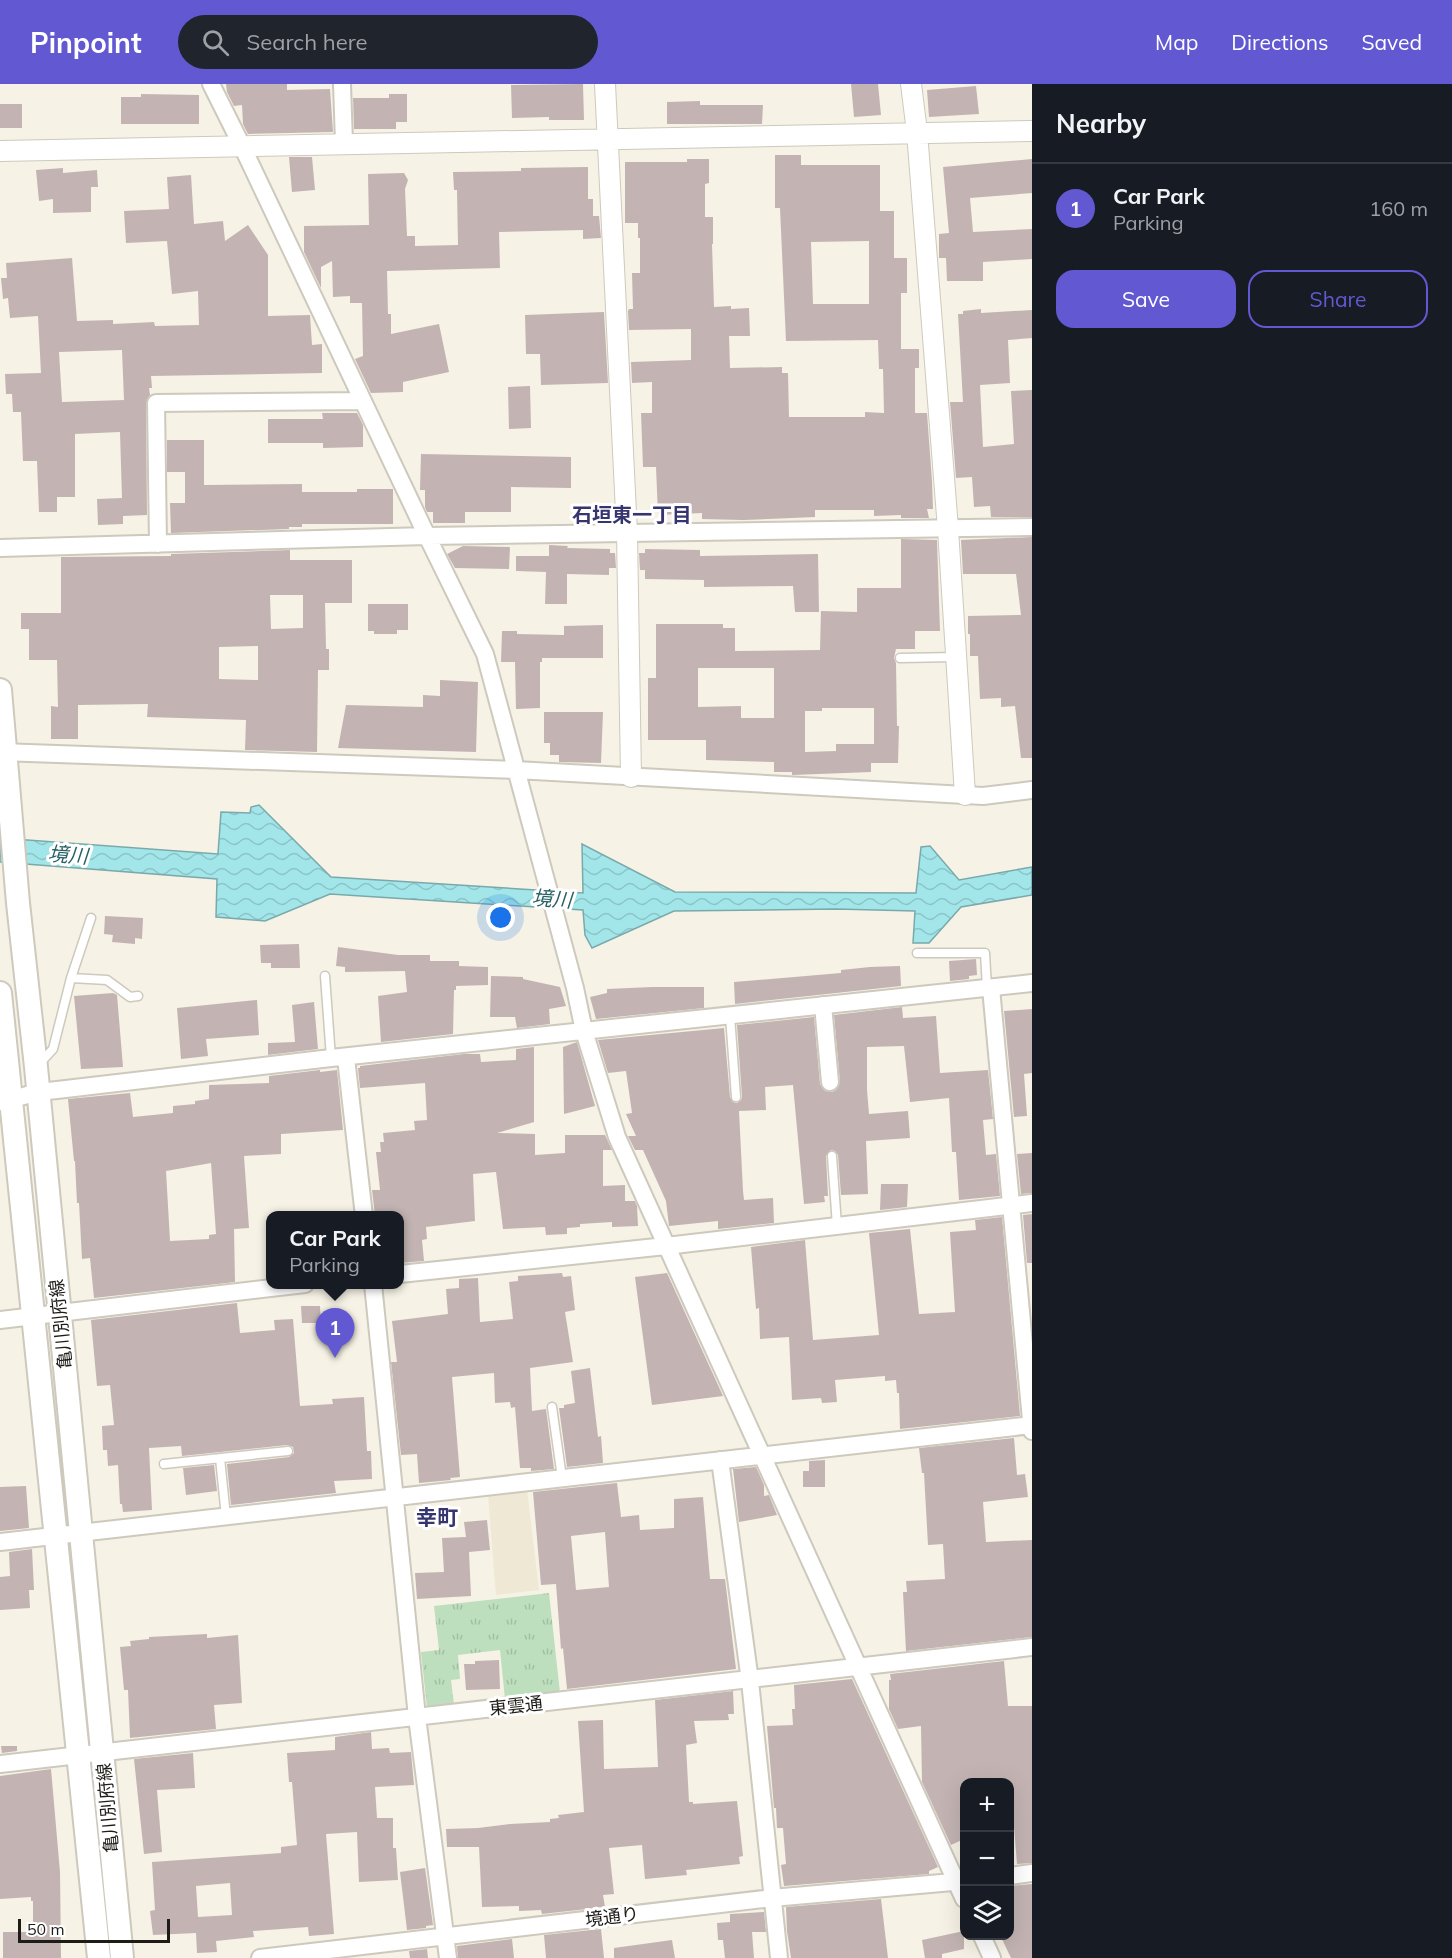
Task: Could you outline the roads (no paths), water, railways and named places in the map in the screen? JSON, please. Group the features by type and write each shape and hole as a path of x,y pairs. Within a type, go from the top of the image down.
{"main road":[{"name":"亀川別府線","path":"0,690 2,751 7,777 36,1067 122,1958"},
{"name":"亀川別府線","path":"0,993 5,1101 34,1316 99,1958"}],"street":[{"path":"211,84 485,654 575,988 584,1031 618,1137 762,1455 960,1880"},
{"path":"342,84 344,143"},
{"path":"605,84 627,533 631,777"},
{"path":"911,84 917,132 948,529 965,795"},
{"path":"0,151 1032,131"},
{"path":"158,543 156,403 363,401"},
{"path":"0,548 427,536 1032,527"},
{"path":"2,751 516,770 983,796 1032,790"},
{"path":"5,1101 38,1092 1032,983"},
{"path":"989,988 1010,1205 1029,1366 1032,1431"},
{"path":"823,1005 830,1082"},
{"path":"339,1058 363,1211"},
{"path":"404,1273 666,1246 1032,1203"},
{"path":"0,1320 266,1289"},
{"path":"374,1289 417,1717 448,1958"},
{"path":"0,1542 1032,1425"},
{"path":"720,1460 750,1680 779,1958"},
{"name":"東雲通","path":"0,1764 1032,1647"},
{"path":"1014,1875 1032,1873"},
{"name":"境通り","path":"260,1958 772,1898 960,1882"},
{"path":"984,1940 992,1958"}],"lane":[{"path":"900,658 956,657"},
{"path":"36,1067 53,1050 71,978 92,918"},
{"path":"917,953 985,953 989,988"},
{"path":"325,975 339,1058"},
{"path":"71,978 107,980 130,997 138,996"},
{"path":"730,1016 736,1097"},
{"path":"831,1156 837,1226"},
{"path":"552,1407 562,1478"},
{"path":"164,1464 288,1450"},
{"path":"220,1458 226,1517"}],"water":[{"name":"境川","path":"259,805 331,877 583,893 582,844 675,892 916,893 921,847 930,846 959,880 1032,867 1032,895 961,907 929,943 913,943 915,911 836,909 674,911 592,948 585,935 583,910 330,894 265,921 216,917 217,879 0,862 0,838 218,854 221,812 250,813 251,807"}],"place":[{"name":"Car Park","path":"335,1358"}],"district":[{"name":"石垣東一丁目","path":"632,515"},
{"name":"幸町","path":"437,1518"}]}
